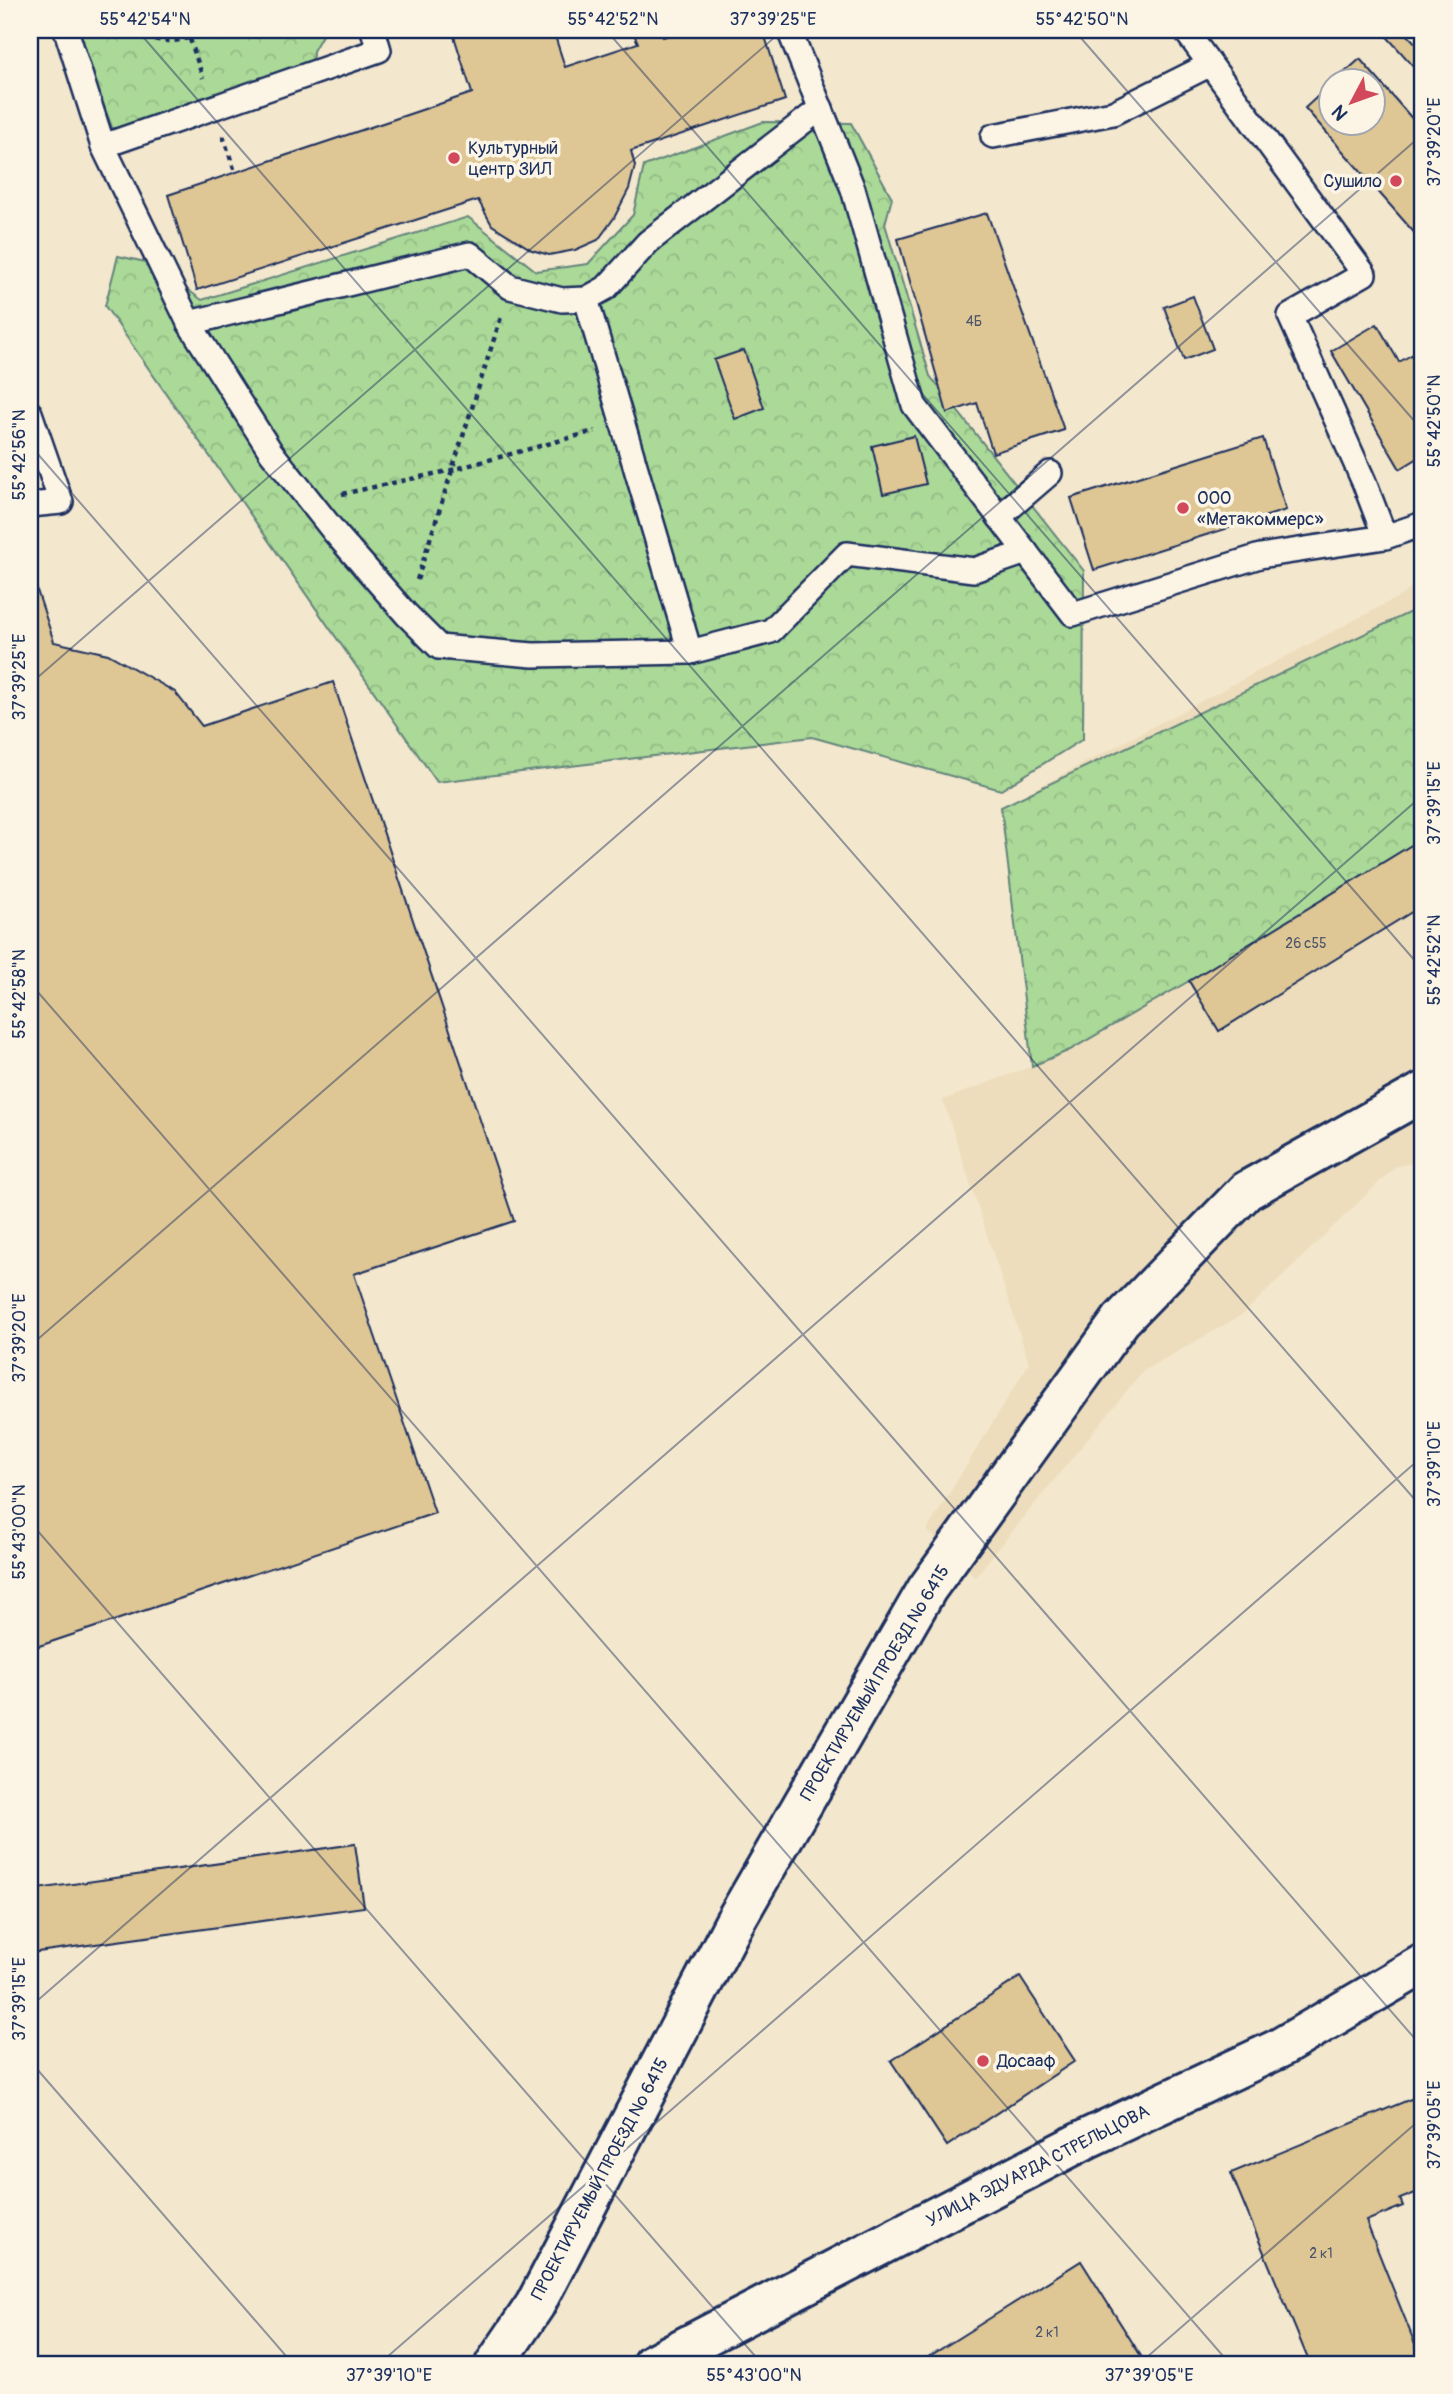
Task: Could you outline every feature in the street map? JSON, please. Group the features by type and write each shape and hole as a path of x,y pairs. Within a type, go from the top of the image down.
{"street":[{"name":"ПРОЕКТИРУЕМЫЙ ПРОЕЗД № 6415","path":"495,2364 535,2305 734,1923 927,1589 1121,1320 1246,1191 1423,1091"},
{"name":"УЛИЦА ЭДУАРДА СТРЕЛЬЦОВА","path":"652,2364 1090,2137 1278,2049 1423,1964"}],"lane":[{"path":"66,30 103,146 189,323 271,453 406,614 439,647 533,655 690,652 771,631 848,554 974,570 1026,552"},
{"path":"103,146 379,50 373,30"},
{"path":"789,30 852,189 914,405 1073,614 1260,556 1385,537 1423,524"},
{"path":"1185,30 1364,274 1290,316 1364,482 1385,537"},
{"path":"993,135 1113,113 1209,65"},
{"path":"189,323 470,254 510,287 562,300 586,299 606,288 648,242 821,108"},
{"path":"586,299 690,652"},
{"path":"30,413 61,502 30,505"},
{"path":"999,517 1050,472"}],"path":[{"path":"137,30 165,41 190,39 207,30"},
{"path":"190,39 213,108"},
{"path":"406,614 510,287"},
{"path":"310,501 452,470 623,424"}],"shaded area":[{"path":"1423,577 1423,1161 1396,1166 1242,1315 1143,1371 975,1577 927,1530 1029,1363 943,1100 1032,1066 1001,807 1404,594"}],"green space":[{"path":"76,30 325,30 313,51 312,74 117,141"},
{"path":"763,122 851,123 892,198 885,224 930,376 1084,571 1083,739 1001,790 812,737 437,782 105,306 118,256 150,263 202,300 468,217 536,271 588,264 633,215 644,166"},
{"path":"1423,606 1423,838 1189,981 1070,1050 1032,1066 1001,807"}],"building":[{"name":"Культурный центр ЗИЛ","path":"452,30 553,30 565,67 638,43 634,34 646,30 661,30 663,37 686,30 763,30 785,100 631,151 635,166 629,189 614,218 598,240 575,250 549,255 532,250 492,225 478,200 197,290 168,195 472,93"},
{"path":"1381,30 1403,30 1423,51 1423,77"},
{"name":"Сушило","path":"1360,59 1366,66 1352,66"},
{"name":"Сушило","path":"1386,89 1423,131 1423,232 1418,237 1330,136 1386,136"},
{"name":"Сушило","path":"1316,98 1316,121 1305,108"},
{"path":"987,213 1064,430 993,453 977,403 947,413 898,239"},
{"path":"1193,296 1213,349 1184,360 1164,307"},
{"path":"1377,324 1399,362 1420,350 1423,355 1423,455 1400,469 1331,351"},
{"path":"744,350 764,408 735,419 714,360"},
{"path":"914,436 926,484 883,494 872,446"},
{"path":"1263,438 1286,510 1094,570 1071,498"},
{"path":"30,569 54,642 108,654 175,692 202,726 333,682 514,1221 354,1274 435,1513 30,1649"},
{"path":"1423,838 1423,905 1219,1031 1189,981"},
{"path":"355,1844 364,1907 30,1953 30,1890"},
{"name":"Досааф","path":"1020,1977 1075,2061 947,2146 891,2061"},
{"path":"1423,2094 1423,2190 1400,2199 1403,2206 1366,2221 1423,2364 1310,2364 1231,2173"},
{"path":"1081,2261 1146,2364 917,2364 1003,2310"}],"place":[{"name":"Культурный центр ЗИЛ","path":"454,158"},
{"name":"Сушило","path":"1396,181"},
{"name":"ООО «Метакоммерс»","path":"1183,508"},
{"name":"Досааф","path":"983,2061"}]}
